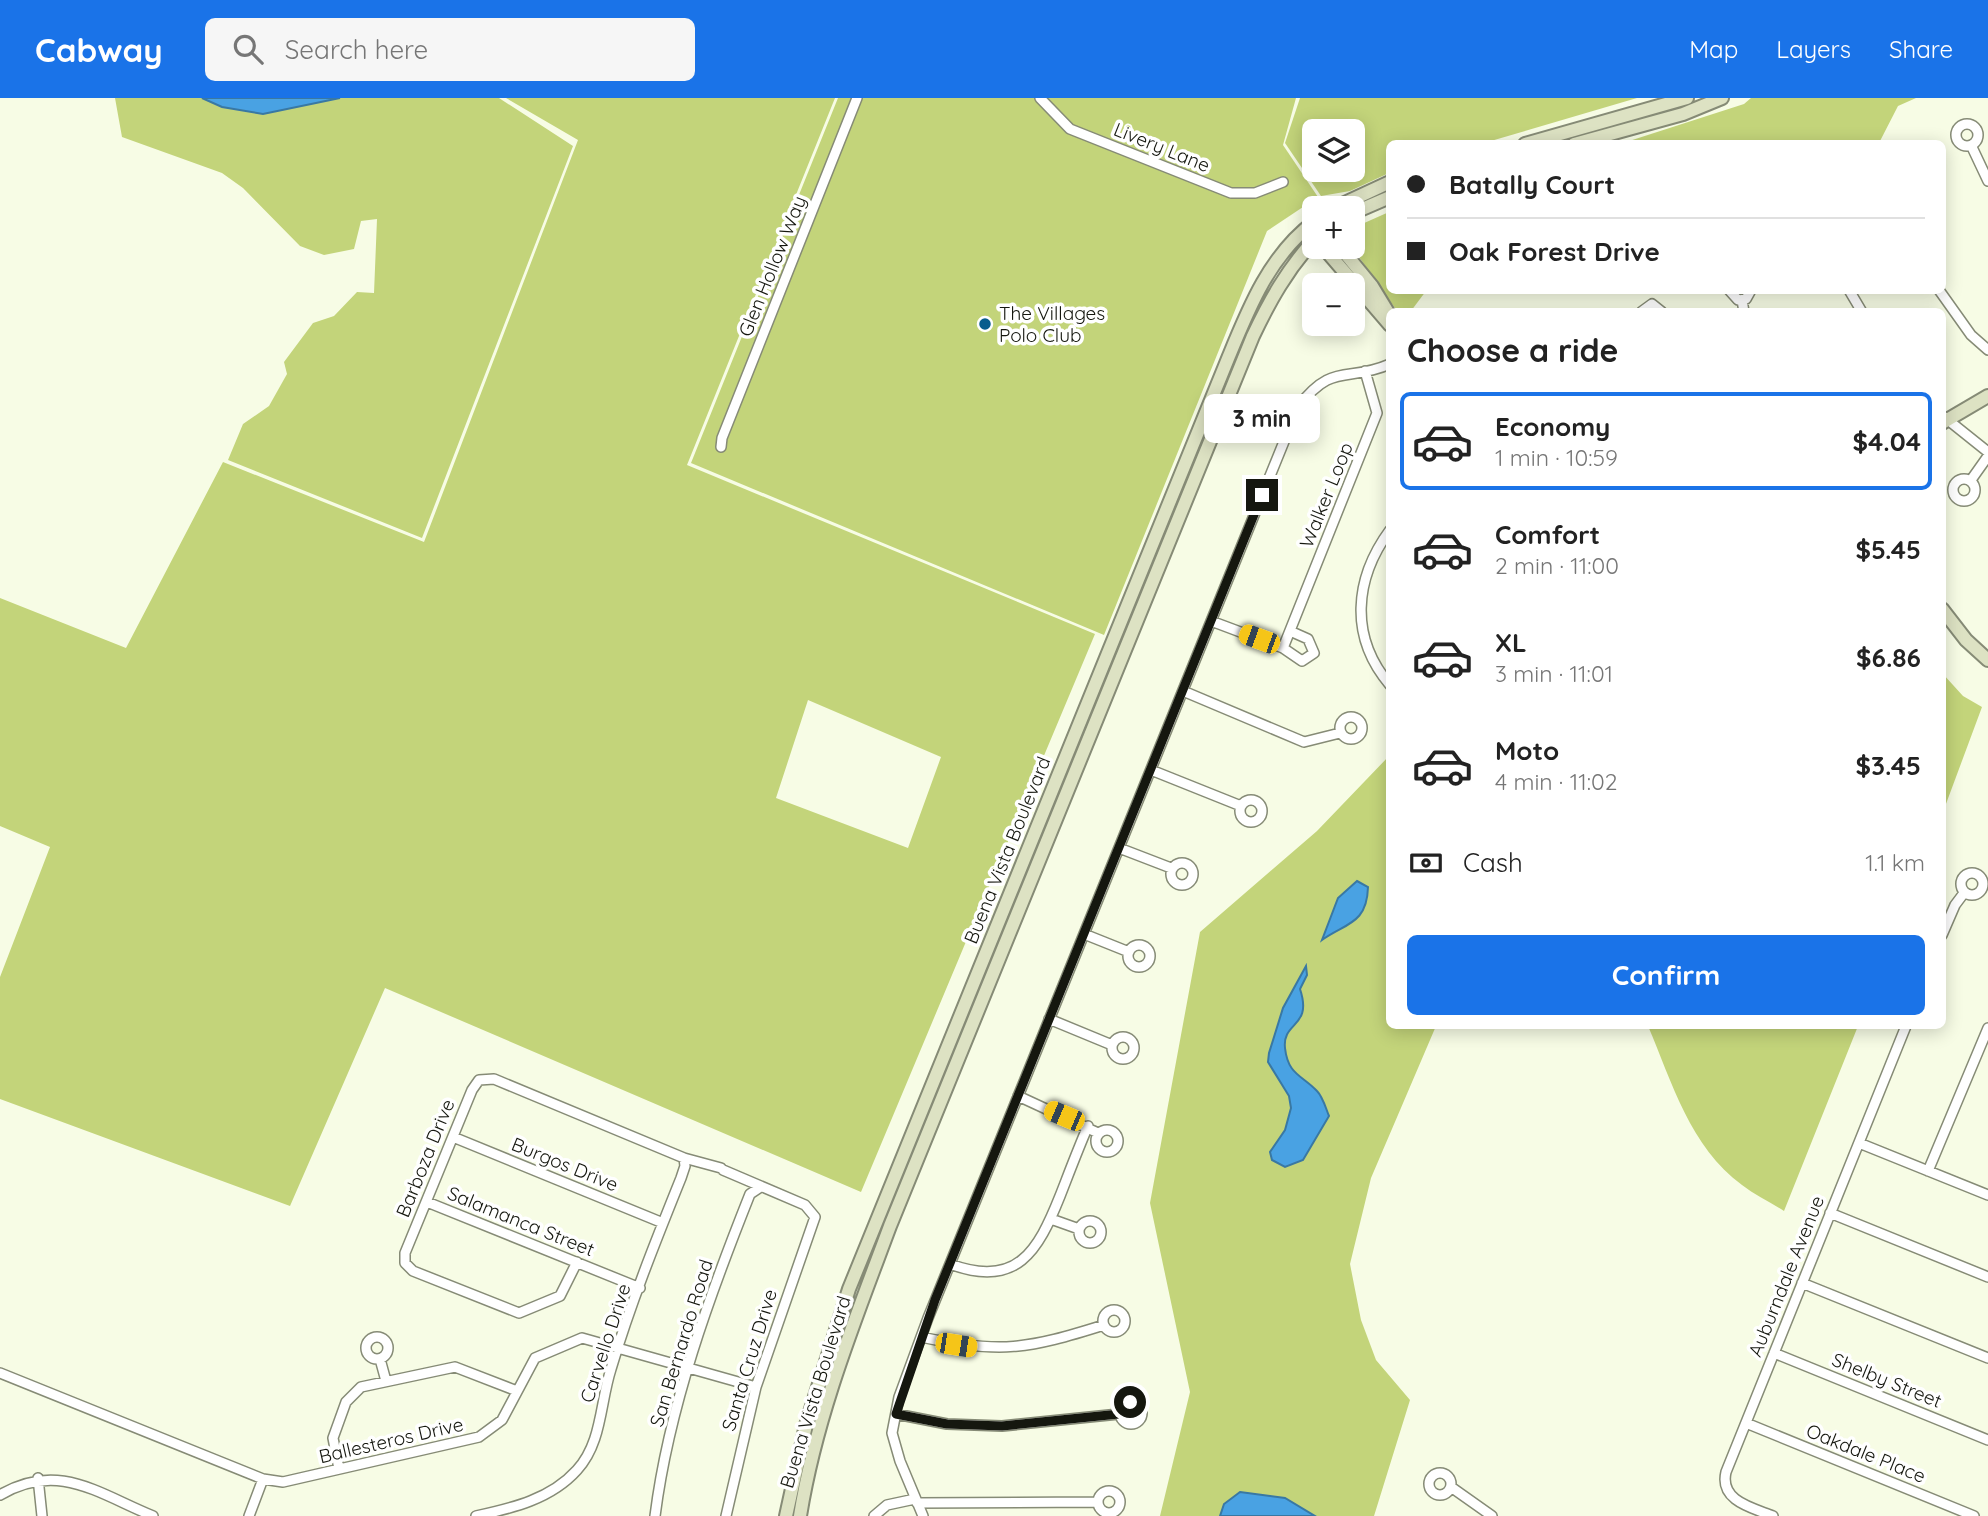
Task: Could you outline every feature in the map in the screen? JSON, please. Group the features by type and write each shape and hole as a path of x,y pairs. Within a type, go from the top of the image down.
{"main road":[{"path":"1539,140 1687,98"},
{"path":"1589,140 1683,114 1722,98"},
{"path":"1360,196 1386,184"},
{"path":"1365,208 1386,199"},
{"name":"Buena Vista Boulevard","path":"786,1516 806,1425 849,1289 1251,301 1267,274 1302,241"},
{"name":"Buena Vista Boulevard","path":"800,1516 822,1420 847,1340 881,1251 1142,607 1272,295 1302,247"},
{"path":"1335,259 1386,310"},
{"path":"1348,259 1386,318"},
{"path":"1946,419 1988,396"},
{"path":"1129,603 1142,607"},
{"path":"1946,614 1966,640 1988,660"}],"street":[{"name":"Glen Hollow Way","path":"721,447 722,438 857,98"},
{"name":"Livery Lane","path":"1040,98 1070,129 1231,193 1255,193 1283,182"},
{"path":"1971,145 1988,181"},
{"path":"1732,294 1735,299 1742,300"},
{"path":"1742,300 1747,294"},
{"path":"1942,294 1971,335 1988,350"},
{"path":"1742,300 1743,308"},
{"path":"923,1516 892,1433 921,1338 950,1264 1298,407 1314,387 1330,378 1386,365"},
{"name":"Walker Loop","path":"1283,648 1377,413 1365,371"},
{"path":"1946,422 1988,454 1971,480"},
{"path":"1386,537 1367,568 1360,611 1367,649 1386,679"},
{"path":"1211,621 1283,648 1302,661 1314,653 1308,639 1290,631"},
{"path":"1183,691 1304,742 1340,733"},
{"path":"1151,770 1241,806"},
{"path":"1119,848 1171,869"},
{"path":"1946,926 1955,905 1964,893"},
{"path":"1084,934 1129,951"},
{"path":"1049,1018 1112,1045"},
{"path":"1928,1171 1988,1028"},
{"name":"Auburndale Avenue","path":"1773,1516 1739,1503 1725,1485 1726,1472 1905,1029"},
{"name":"Barboza Drive","path":"577,1262 560,1296 520,1313 407,1268 404,1259 472,1090 479,1080 487,1077 684,1158"},
{"path":"1018,1096 1088,1126 1098,1133"},
{"path":"950,1264 987,1272 1009,1267 1030,1255 1051,1219 1088,1126"},
{"name":"Burgos Drive","path":"453,1137 663,1223"},
{"path":"1859,1143 1988,1195"},
{"path":"684,1158 722,1169 759,1188"},
{"name":"Carvello Drive","path":"476,1516 532,1501 556,1487 578,1469 596,1436 610,1372 685,1166 684,1158"},
{"name":"Santa Cruz Drive","path":"726,1516 757,1387 815,1217 805,1205 759,1188"},
{"name":"San Bernardo Road","path":"654,1516 661,1476 689,1368 727,1252 750,1195 759,1188"},
{"name":"Salamanca Street","path":"427,1202 640,1288"},
{"path":"1830,1213 1988,1277"},
{"path":"1051,1219 1079,1229"},
{"path":"1802,1283 1988,1358"},
{"path":"921,1338 987,1349 1027,1347 1104,1325"},
{"name":"Ballesteros Drive","path":"0,1373 263,1479 283,1482 479,1437 502,1420 531,1363 547,1351 582,1338 757,1387"},
{"name":"Shelby Street","path":"1774,1353 1988,1440"},
{"path":"380,1359 386,1381"},
{"path":"339,1469 333,1438 346,1402 360,1387 455,1367 517,1391"},
{"path":"896,1414 947,1424 1002,1426 1119,1414"},
{"name":"Oakdale Place","path":"1745,1423 1974,1516"},
{"path":"0,1495 38,1478 72,1483 153,1516"},
{"path":"38,1478 42,1516"},
{"path":"249,1516 263,1479"},
{"path":"1451,1487 1492,1516"},
{"path":"874,1516 887,1505 916,1501 1097,1502"}],"green space":[{"path":"115,98 202,98 222,107 263,114 340,98 499,98 573,146 422,538 228,460 243,424 269,406 287,374 284,362 313,323 334,316 357,292 374,293 377,219 361,221 354,249 324,255 300,246 243,188 222,173 122,137"},
{"path":"506,98 835,98 687,465 1095,634 861,1192 385,988 290,1206 0,1099 0,977 50,847 0,826 0,598 126,648 223,462 424,542 578,140","holes":["808,700 941,757 908,848 776,798"]},
{"path":"838,98 1296,98 1283,145 1302,173 1302,182 1308,182 1317,196 1302,196 1302,208 1267,231 1104,635 691,463"},
{"path":"1300,98 1637,98 1494,140 1386,140 1386,174 1350,191 1321,196 1311,182 1365,182 1365,119 1302,119 1302,168 1285,143"},
{"path":"1751,98 1916,98 1898,106 1881,140 1632,140 1744,104"},
{"path":"1386,213 1386,294 1424,294 1413,308 1395,308 1360,259 1365,259 1365,223"},
{"path":"1946,677 1963,696 1982,707 1946,804"},
{"path":"1386,759 1386,1029 1435,1029 1371,1178 1350,1264 1361,1320 1376,1360 1410,1400 1374,1516 1160,1516 1190,1392 1150,1203 1200,932 1317,831"},
{"path":"1649,1029 1857,1029 1784,1211 1752,1192 1724,1170 1696,1133"}],"water":[{"path":"202,98 340,98 263,114 222,107"},
{"path":"1357,881 1368,887 1364,908 1354,921 1322,940 1338,898"},
{"path":"1306,966 1307,975 1300,989 1303,1011 1285,1039 1285,1048 1292,1069 1319,1094 1329,1116 1303,1160 1285,1167 1272,1160 1270,1152 1285,1130 1291,1108 1289,1096 1268,1062 1283,1008"},
{"path":"1240,1492 1285,1498 1315,1516 1220,1516 1224,1504"}],"place":[{"name":"The Villages Polo Club","path":"985,324"}],"route":[{"path":"1130,1402 1121,1407 1119,1414 1002,1426 947,1424 896,1414 899,1397 935,1300 1262,495"}]}
